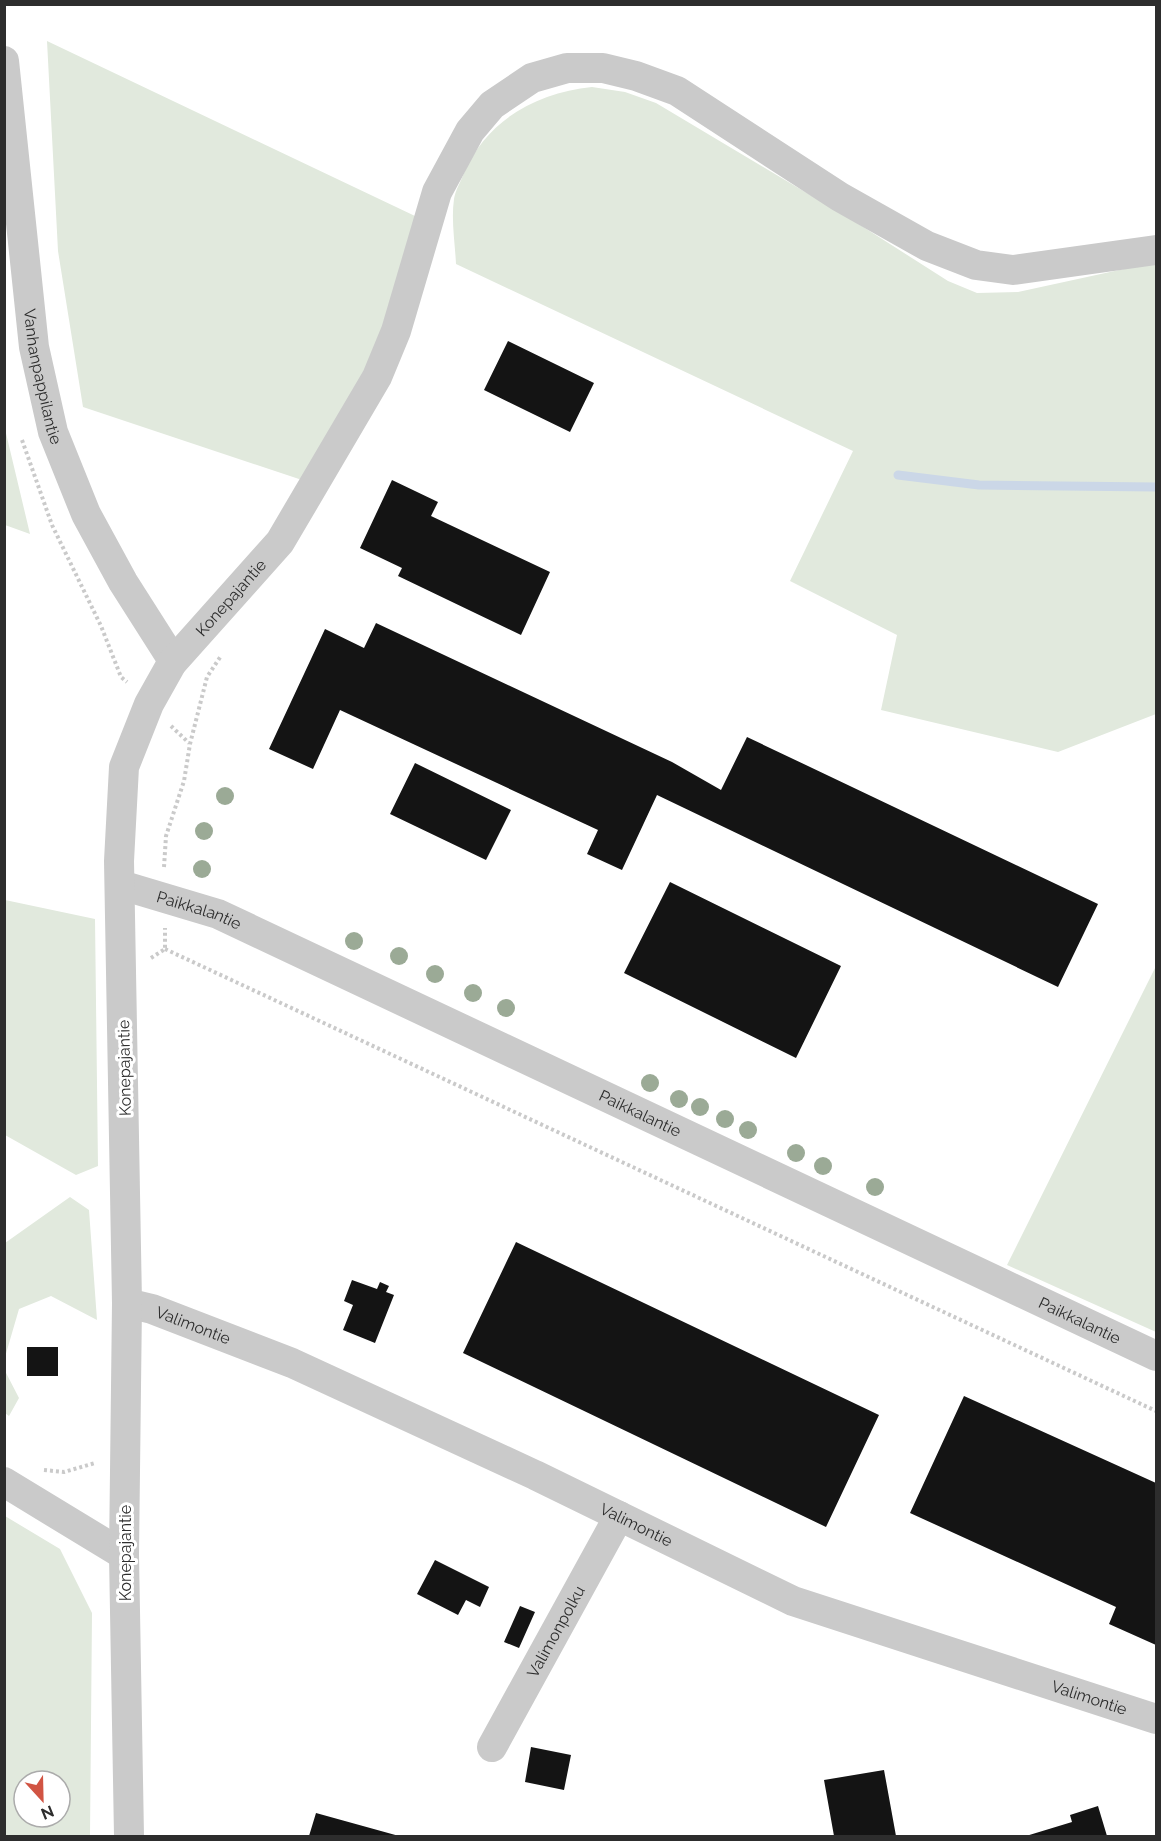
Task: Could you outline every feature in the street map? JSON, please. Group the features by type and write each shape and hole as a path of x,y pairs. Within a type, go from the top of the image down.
{"street":[{"name":"Vanhanpappilantie","path":"4,61 9,151 34,347 53,432 86,514 123,582 172,659 172,663"},
{"name":"Konepajantie","path":"129,1836 124,1555 127,1303 121,885 124,767 149,704 172,663 280,542 377,377 396,332 437,192 470,131 492,105 517,86 549,72 582,67 620,71 678,91 840,197 927,246 976,265 1012,270 1156,250"},
{"name":"Paikkalantie","path":"121,885 218,914 1156,1356"},
{"name":"Valimontie","path":"127,1303 162,1312 292,1363 619,1516 793,1601 1156,1719"},
{"path":"4,1482 124,1555"},
{"name":"Valimonpolku","path":"492,1747 619,1516"}],"path":[{"path":"164,898 166,836 184,781 190,744 207,677 227,648"},
{"path":"165,949 1156,1411"},
{"path":"42,1470 64,1472 106,1460 125,1459"}],"shaded area":[{"path":"47,41 415,216 370,371 305,481 83,407 58,251"},
{"path":"592,87 625,92 656,103 857,223 948,281 977,293 1018,292 1156,262 1156,714 1058,752 881,710 897,635 790,581 853,451 456,264 453,223 455,196 474,154 486,138 516,112 533,103 571,90"},
{"path":"5,429 30,534 5,525"},
{"path":"5,900 95,919 98,1166 76,1175 5,1135"},
{"path":"1156,966 1156,1332 1007,1265"},
{"path":"70,1197 89,1210 97,1320 51,1296 19,1309 5,1357 5,1243"},
{"path":"4,1369 19,1398 9,1416 5,1413"},
{"path":"5,1516 60,1549 92,1613 90,1836 5,1836"}],"building":[{"path":"508,341 594,383 570,432 484,390"},
{"path":"392,480 438,502 431,516 550,572 521,635 398,576 402,568 360,548"},
{"path":"376,623 672,762 721,790 747,737 1098,904 1058,987 657,795 622,870 587,854 598,830 340,710 313,769 269,749 325,629 364,648"},
{"path":"415,763 511,810 486,860 390,814"},
{"path":"670,882 841,966 796,1058 624,973"},
{"path":"516,1242 879,1415 826,1527 463,1353"},
{"path":"352,1280 377,1289 380,1282 389,1286 386,1292 394,1295 375,1343 343,1330 353,1305 344,1301"},
{"path":"27,1347 58,1347 58,1376 27,1376"},
{"path":"964,1396 1156,1483 1156,1645 1109,1624 1116,1607 910,1513"},
{"path":"435,1560 489,1587 480,1607 466,1600 458,1615 417,1594"},
{"path":"520,1606 535,1612 519,1648 504,1642"},
{"path":"531,1747 571,1755 564,1790 525,1782"},
{"path":"884,1770 896,1836 834,1836 824,1780"},
{"path":"1098,1806 1107,1836 1026,1836 1072,1822 1070,1815"},
{"path":"316,1813 399,1836 309,1836"}],"waterway":[{"path":"898,475 979,485 1156,487"}]}
